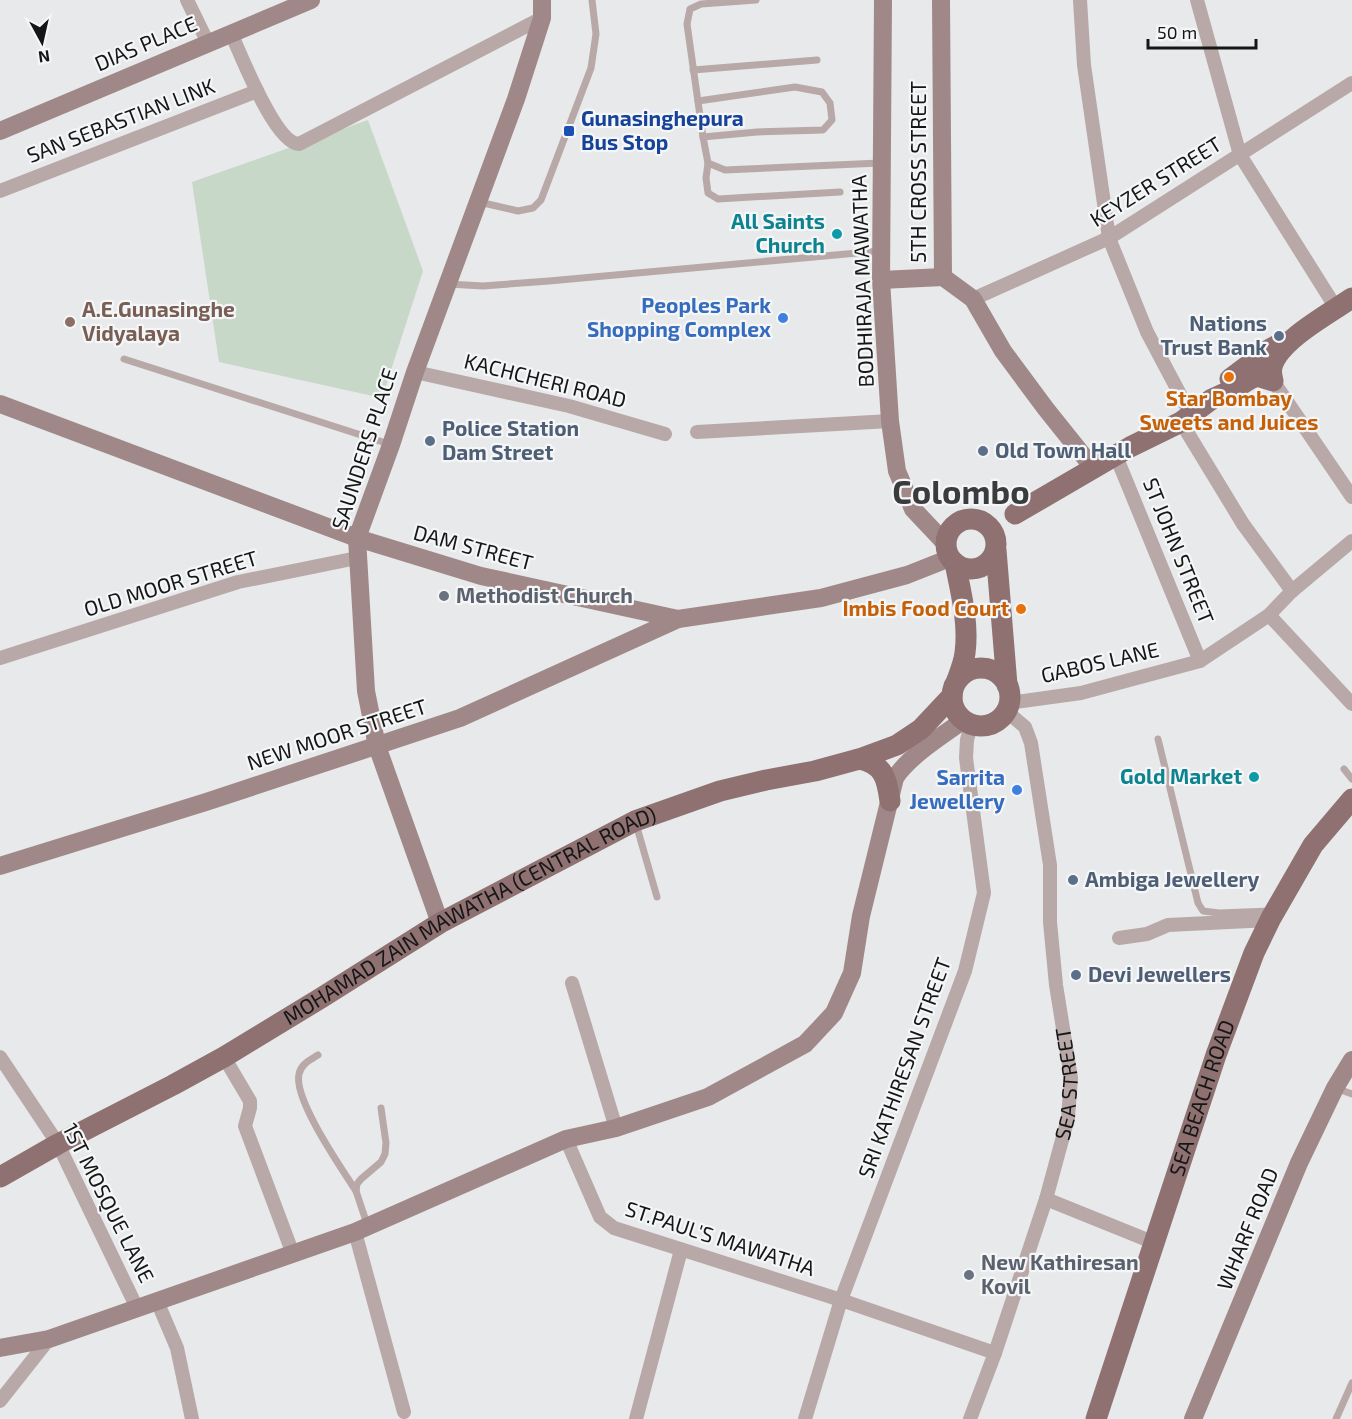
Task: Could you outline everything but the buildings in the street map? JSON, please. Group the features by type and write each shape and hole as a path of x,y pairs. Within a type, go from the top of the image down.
{"main road":[{"name":"BODHIRAJA MAWATHA","path":"883,0 881,280 890,421 897,471 913,509 950,555"},
{"name":"5TH CROSS STREET","path":"941,0 943,277 972,299 1003,351 1094,469"},
{"name":"DIAS PLACE","path":"0,131 305,1"},
{"name":"SAUNDERS PLACE","path":"440,923 377,746 366,691 357,538 415,372 516,99 542,9"},
{"path":"881,280 943,277"},
{"path":"1212,399 1223,384 1270,349 1292,338 1344,303"},
{"path":"950,555 966,569 982,566 988,562 992,536 1015,514 1130,447 1186,418 1212,399 1250,379 1257,376 1273,381 1271,369 1274,362 1292,338"},
{"name":"DAM STREET","path":"0,404 357,538 481,576 678,619 821,598 907,575 950,555"},
{"path":"963,520 978,520 992,536 1007,700 1000,718 985,725 968,722 956,712 953,704 954,688 965,654 966,632 964,610 950,555 946,536 956,524 963,520"},
{"name":"NEW MOOR STREET","path":"0,867 460,718 678,619"},
{"path":"954,688 963,674 970,670 988,669 1003,678 1007,700"},
{"name":"MOHAMAD ZAIN MAWATHA (CENTRAL ROAD)","path":"0,1177 224,1057 440,923 635,821 720,791 815,771 860,759 897,745 921,729 954,688"},
{"path":"0,1348 49,1339 361,1230 566,1139 616,1128 708,1097 805,1044 834,1013 852,973 861,916 895,778 901,770 941,736 968,722"},
{"path":"860,759 872,762 880,769 887,782 890,801"},
{"name":"SEA BEACH ROAD","path":"1096,1419 1216,1054 1254,953 1313,845 1352,800"},
{"name":"WHARF ROAD","path":"1193,1419 1299,1163 1344,1091 1352,1060"}],"street":[{"path":"187,0 207,43"},
{"path":"1080,0 1084,65 1109,238 1147,332 1186,418 1243,524 1292,591"},
{"path":"1197,0 1240,155 1344,303"},
{"path":"231,33 256,91 279,129 290,142 299,144 542,9"},
{"name":"KEYZER STREET","path":"972,299 1109,238 1352,82"},
{"name":"SAN SEBASTIAN LINK","path":"0,191 256,91"},
{"name":"KACHCHERI ROAD","path":"415,372 569,406 665,434"},
{"path":"1273,381 1352,497"},
{"path":"697,432 890,421"},
{"name":"ST JOHN STREET","path":"1116,456 1200,661"},
{"name":"GABOS LANE","path":"1007,700 1081,693 1200,661 1269,615 1292,591 1352,541"},
{"name":"OLD MOOR STREET","path":"0,658 238,582 357,558"},
{"path":"1269,615 1352,704"},
{"name":"SEA STREET","path":"970,1419 995,1353 1046,1199 1068,1118 1071,1078 1056,985 1050,922 1050,865 1030,743 1025,727 1007,700"},
{"name":"SRI KATHIRESAN STREET","path":"805,1419 841,1300 965,971 984,893 966,758 968,722"},
{"path":"1119,938 1147,934 1168,925 1273,916"},
{"path":"572,983 616,1128"},
{"name":"1ST MOSQUE LANE","path":"0,1057 58,1144 137,1308"},
{"path":"224,1057 250,1101 245,1126 293,1254"},
{"name":"ST.PAUL'S MAWATHA","path":"566,1139 600,1217 614,1228 841,1300 995,1353"},
{"path":"1046,1199 1155,1243"},
{"path":"361,1230 404,1412"},
{"path":"636,1419 681,1250"},
{"path":"158,1301 177,1348 192,1419"},
{"path":"0,1401 49,1339"}],"lane":[{"path":"478,201 518,211 533,208 541,200 591,68 596,34 592,0"},
{"path":"756,0 701,4 690,9 687,24 708,163 706,178 708,193 718,199 840,192"},
{"path":"693,70 817,60"},
{"path":"698,101 795,87 822,92 830,103 832,120 823,130 757,132 703,137"},
{"path":"708,163 725,170 882,163"},
{"path":"448,284 483,286 538,282 882,251"},
{"path":"124,359 391,445"},
{"path":"1158,739 1198,903 1203,911 1273,916"},
{"path":"1344,769 1352,779"},
{"path":"635,821 657,897"},
{"path":"318,1055 302,1065 298,1076 300,1089 318,1131 356,1191"},
{"path":"361,1230 357,1184 381,1162 385,1154 386,1143 381,1108"},
{"path":"1336,1419 1352,1383"}],"green space":[{"path":"368,120 423,271 382,398 219,362 192,182"}],"place":[{"name":"Gunasinghepura Bus Stop","path":"569,131"},
{"name":"All Saints Church","path":"837,234"},
{"name":"Peoples Park Shopping Complex","path":"783,318"},
{"name":"A.E.Gunasinghe Vidyalaya","path":"70,322"},
{"name":"Nations Trust Bank","path":"1279,336"},
{"name":"Star Bombay Sweets and Juices","path":"1229,377"},
{"name":"Police Station Dam Street","path":"430,441"},
{"name":"Old Town Hall","path":"983,451"},
{"name":"Methodist Church","path":"444,596"},
{"name":"Imbis Food Court","path":"1021,609"},
{"name":"Gold Market","path":"1254,777"},
{"name":"Sarrita Jewellery","path":"1017,790"},
{"name":"Ambiga Jewellery","path":"1073,880"},
{"name":"Devi Jewellers","path":"1076,975"},
{"name":"New Kathiresan Kovil","path":"969,1275"}],"district":[{"name":"Colombo","path":"961,492"}]}
